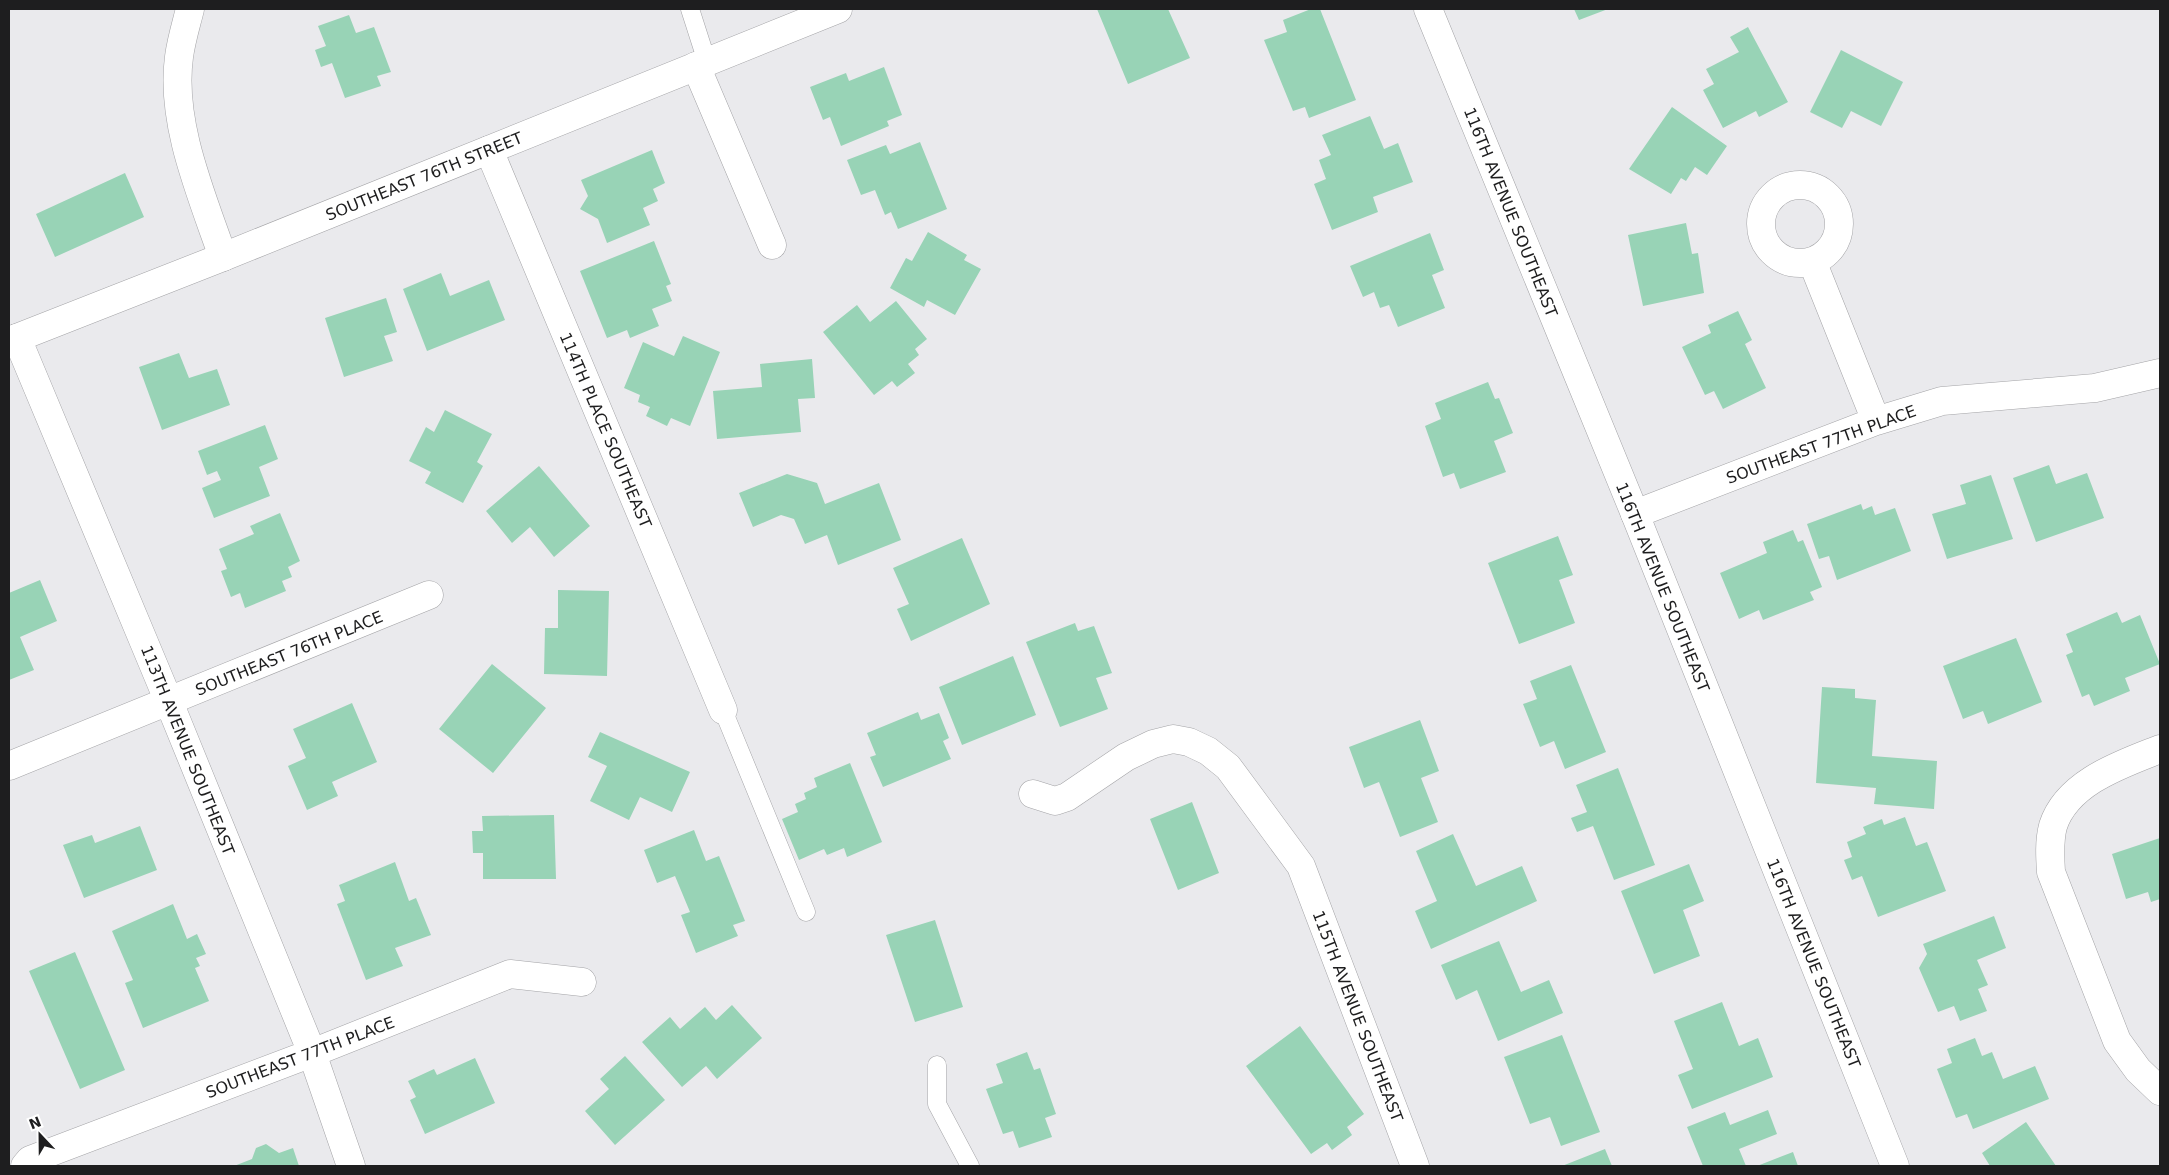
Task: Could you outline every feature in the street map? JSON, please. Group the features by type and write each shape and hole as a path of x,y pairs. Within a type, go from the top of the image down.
{"street":[{"path":"190,9 179,58 181,120 195,175 223,257"},
{"name":"SOUTHEAST 76TH STREET","path":"13,339 223,257 838,9"},
{"name":"116TH AVENUE SOUTHEAST","path":"1428,9 1634,514 1895,1166"},
{"path":"702,64 772,245"},
{"name":"114TH PLACE SOUTHEAST","path":"489,150 723,710"},
{"path":"1812,261 1876,421"},
{"name":"113TH AVENUE SOUTHEAST","path":"13,339 169,702 312,1053 351,1166"},
{"name":"SOUTHEAST 77TH PLACE","path":"1634,514 1876,421 1942,401 2095,388 2160,373"},
{"name":"SOUTHEAST 76TH PLACE","path":"9,766 429,595"},
{"name":"115TH AVENUE SOUTHEAST","path":"1032,794 1055,801 1067,797 1126,757 1153,744 1173,739 1189,742 1208,752 1228,768 1301,866 1415,1166"},
{"path":"2160,749 2111,768 2084,786 2064,806 2054,826 2050,849 2052,872 2117,1041 2138,1070 2160,1090"},
{"name":"SOUTHEAST 77TH PLACE","path":"25,1166 30,1160 312,1053 510,974 582,982"}],"lane":[{"path":"690,9 702,64"},
{"path":"723,710 806,912"},
{"path":"937,1065 937,1104 970,1166"}],"building":[{"path":"1097,9 1168,9 1190,58 1128,84"},
{"path":"1311,9 1320,9 1356,100 1309,118 1305,107 1293,111 1264,40 1287,32 1283,20"},
{"path":"1574,9 1608,9 1579,20"},
{"path":"349,15 356,33 374,27 391,72 377,76 381,86 345,98 332,63 321,67 315,50 326,46 318,26"},
{"path":"1748,27 1788,102 1759,117 1756,111 1723,128 1703,90 1714,84 1706,69 1739,52 1730,37"},
{"path":"1841,50 1903,82 1881,126 1851,111 1842,128 1810,112"},
{"path":"884,67 902,115 887,121 889,126 841,146 830,117 823,120 810,87 846,73 849,81"},
{"path":"1672,107 1727,146 1707,175 1695,167 1686,181 1681,178 1671,194 1629,169"},
{"path":"1370,116 1384,149 1398,143 1413,182 1373,197 1378,212 1332,230 1314,184 1326,179 1319,160 1331,155 1322,135"},
{"path":"920,142 947,209 898,229 891,212 885,215 875,190 861,195 847,160 886,145 890,154"},
{"path":"652,150 665,183 653,189 658,201 643,208 650,225 607,243 598,219 580,209 588,196 581,180"},
{"path":"125,173 144,217 55,257 36,214"},
{"path":"1686,223 1692,254 1698,253 1704,293 1643,306 1628,235"},
{"path":"928,232 967,255 964,260 981,269 955,315 927,300 924,307 890,288 906,258 912,261"},
{"path":"1430,233 1444,270 1432,275 1445,308 1398,327 1389,305 1380,308 1374,292 1363,297 1350,266"},
{"path":"654,241 671,284 666,286 672,301 652,309 659,326 630,338 627,330 607,338 580,271"},
{"path":"441,273 450,296 489,280 505,320 427,351 403,289"},
{"path":"386,298 397,332 384,336 393,361 344,377 325,318"},
{"path":"896,301 927,339 915,349 919,355 908,364 915,373 897,387 892,381 874,395 823,332 857,305 870,322"},
{"path":"1738,311 1752,340 1745,344 1766,388 1723,409 1714,391 1705,395 1682,347 1711,333 1708,325"},
{"path":"683,336 720,352 690,426 671,418 667,426 646,416 650,407 638,402 640,395 624,388 643,342 674,356"},
{"path":"179,353 189,378 217,369 230,405 162,430 139,367"},
{"path":"812,359 815,398 798,399 801,432 717,439 713,391 762,387 760,364"},
{"path":"1488,382 1495,399 1499,398 1513,433 1494,441 1506,472 1460,489 1454,473 1443,477 1425,426 1441,419 1435,403"},
{"path":"445,410 492,434 477,462 483,466 463,503 425,483 431,472 409,461 426,427 434,432"},
{"path":"265,425 278,459 259,467 270,496 214,518 202,488 221,480 217,471 207,475 198,451"},
{"path":"2049,465 2056,484 2087,473 2104,518 2036,542 2013,478"},
{"path":"539,466 590,526 554,557 530,527 512,543 486,511"},
{"path":"787,474 817,483 825,504 879,483 901,540 838,565 827,535 805,544 794,519 781,515 753,527 739,493"},
{"path":"1991,475 2013,539 1947,559 1932,514 1966,504 1960,485"},
{"path":"1861,504 1863,510 1872,506 1875,515 1895,508 1911,551 1837,580 1829,556 1819,559 1807,524"},
{"path":"280,513 300,561 288,567 292,577 282,581 286,591 245,608 240,593 231,597 221,571 227,569 219,549 254,534 250,526"},
{"path":"1793,530 1798,542 1803,540 1822,587 1810,592 1814,600 1763,620 1759,610 1739,619 1720,573 1767,553 1763,542"},
{"path":"1558,536 1573,575 1559,580 1575,623 1519,644 1488,563"},
{"path":"962,538 990,604 911,641 897,609 909,604 893,568"},
{"path":"40,580 57,621 20,637 34,670 9,680 9,593"},
{"path":"558,590 609,591 607,676 544,674 545,628 558,628"},
{"path":"2117,612 2122,623 2140,615 2160,664 2125,678 2130,691 2094,706 2089,694 2082,697 2066,655 2073,652 2066,634"},
{"path":"1075,623 1078,631 1094,626 1112,673 1096,678 1108,709 1060,727 1026,642"},
{"path":"2016,638 2042,702 1988,724 1983,711 1963,719 1943,666"},
{"path":"1013,656 1036,715 962,745 939,687"},
{"path":"492,664 546,708 493,773 439,729"},
{"path":"1571,665 1606,752 1565,769 1554,741 1540,747 1523,704 1537,699 1530,681"},
{"path":"1822,687 1855,689 1855,698 1876,700 1872,756 1937,761 1934,809 1874,804 1876,788 1816,783"},
{"path":"352,703 377,762 332,782 338,796 307,810 288,766 306,758 293,729"},
{"path":"918,712 921,720 939,713 949,738 943,741 951,759 883,787 870,757 876,755 867,733"},
{"path":"1420,720 1439,771 1421,778 1438,822 1400,837 1379,782 1364,788 1349,747"},
{"path":"600,732 690,772 672,812 640,797 629,820 590,801 607,766 588,757"},
{"path":"850,763 882,842 847,857 844,848 827,855 824,849 799,860 782,819 798,812 795,804 806,799 804,793 817,787 814,778"},
{"path":"1618,768 1655,865 1614,880 1593,826 1577,832 1571,818 1587,812 1576,785"},
{"path":"1192,802 1219,873 1178,890 1150,819"},
{"path":"554,815 556,879 483,879 483,853 473,853 472,831 483,831 482,816"},
{"path":"1905,817 1916,846 1927,842 1946,891 1878,917 1862,876 1852,880 1844,860 1852,857 1847,842 1866,834 1863,827 1882,819 1884,825"},
{"path":"140,826 157,870 84,898 63,845 92,835 95,843"},
{"path":"694,830 706,861 719,856 745,921 733,925 738,936 696,953 681,915 690,912 675,876 657,883 644,850"},
{"path":"1453,834 1476,886 1522,866 1537,901 1431,949 1415,911 1437,901 1416,851"},
{"path":"2160,838 2160,899 2151,902 2148,892 2126,899 2112,854"},
{"path":"395,862 409,901 416,898 431,935 395,948 403,966 366,980 337,904 345,901 339,885"},
{"path":"1689,864 1704,901 1683,910 1700,956 1654,974 1621,891"},
{"path":"173,904 187,939 197,934 206,954 196,958 200,966 195,968 209,1001 143,1028 125,983 133,980 112,931"},
{"path":"1994,916 2006,948 1977,960 1988,985 1978,989 1987,1011 1960,1021 1954,1006 1938,1012 1919,968 1927,954 1923,944"},
{"path":"935,920 963,1007 915,1022 886,935"},
{"path":"1499,941 1521,992 1549,980 1563,1013 1498,1041 1477,990 1456,1000 1441,965"},
{"path":"75,952 125,1070 80,1089 29,971"},
{"path":"1722,1002 1739,1046 1758,1038 1773,1077 1692,1109 1678,1075 1693,1069 1674,1021"},
{"path":"732,1005 762,1038 717,1079 706,1066 682,1087 642,1042 670,1017 680,1029 705,1007 716,1020"},
{"path":"1300,1026 1364,1114 1347,1127 1352,1135 1332,1150 1327,1143 1311,1154 1246,1066"},
{"path":"1562,1035 1600,1132 1561,1146 1550,1117 1530,1124 1504,1057"},
{"path":"1975,1038 1982,1056 1992,1052 2003,1079 2035,1066 2049,1099 1973,1129 1967,1114 1956,1118 1937,1069 1952,1063 1947,1049"},
{"path":"1027,1052 1034,1070 1040,1068 1056,1114 1045,1118 1052,1137 1019,1148 1013,1131 1003,1134 986,1089 1003,1083 996,1064"},
{"path":"625,1056 665,1100 615,1145 585,1111 609,1089 600,1079"},
{"path":"475,1058 495,1103 425,1134 410,1100 416,1097 408,1081 434,1069 437,1075"},
{"path":"1768,1110 1777,1134 1739,1149 1746,1166 1703,1166 1687,1127 1725,1112 1730,1125"},
{"path":"2026,1122 2056,1166 1990,1166 1982,1153"},
{"path":"266,1144 279,1153 293,1148 299,1166 234,1166 252,1159 256,1148"},
{"path":"1605,1149 1612,1166 1562,1166"},
{"path":"1793,1152 1798,1166 1757,1166"}]}
